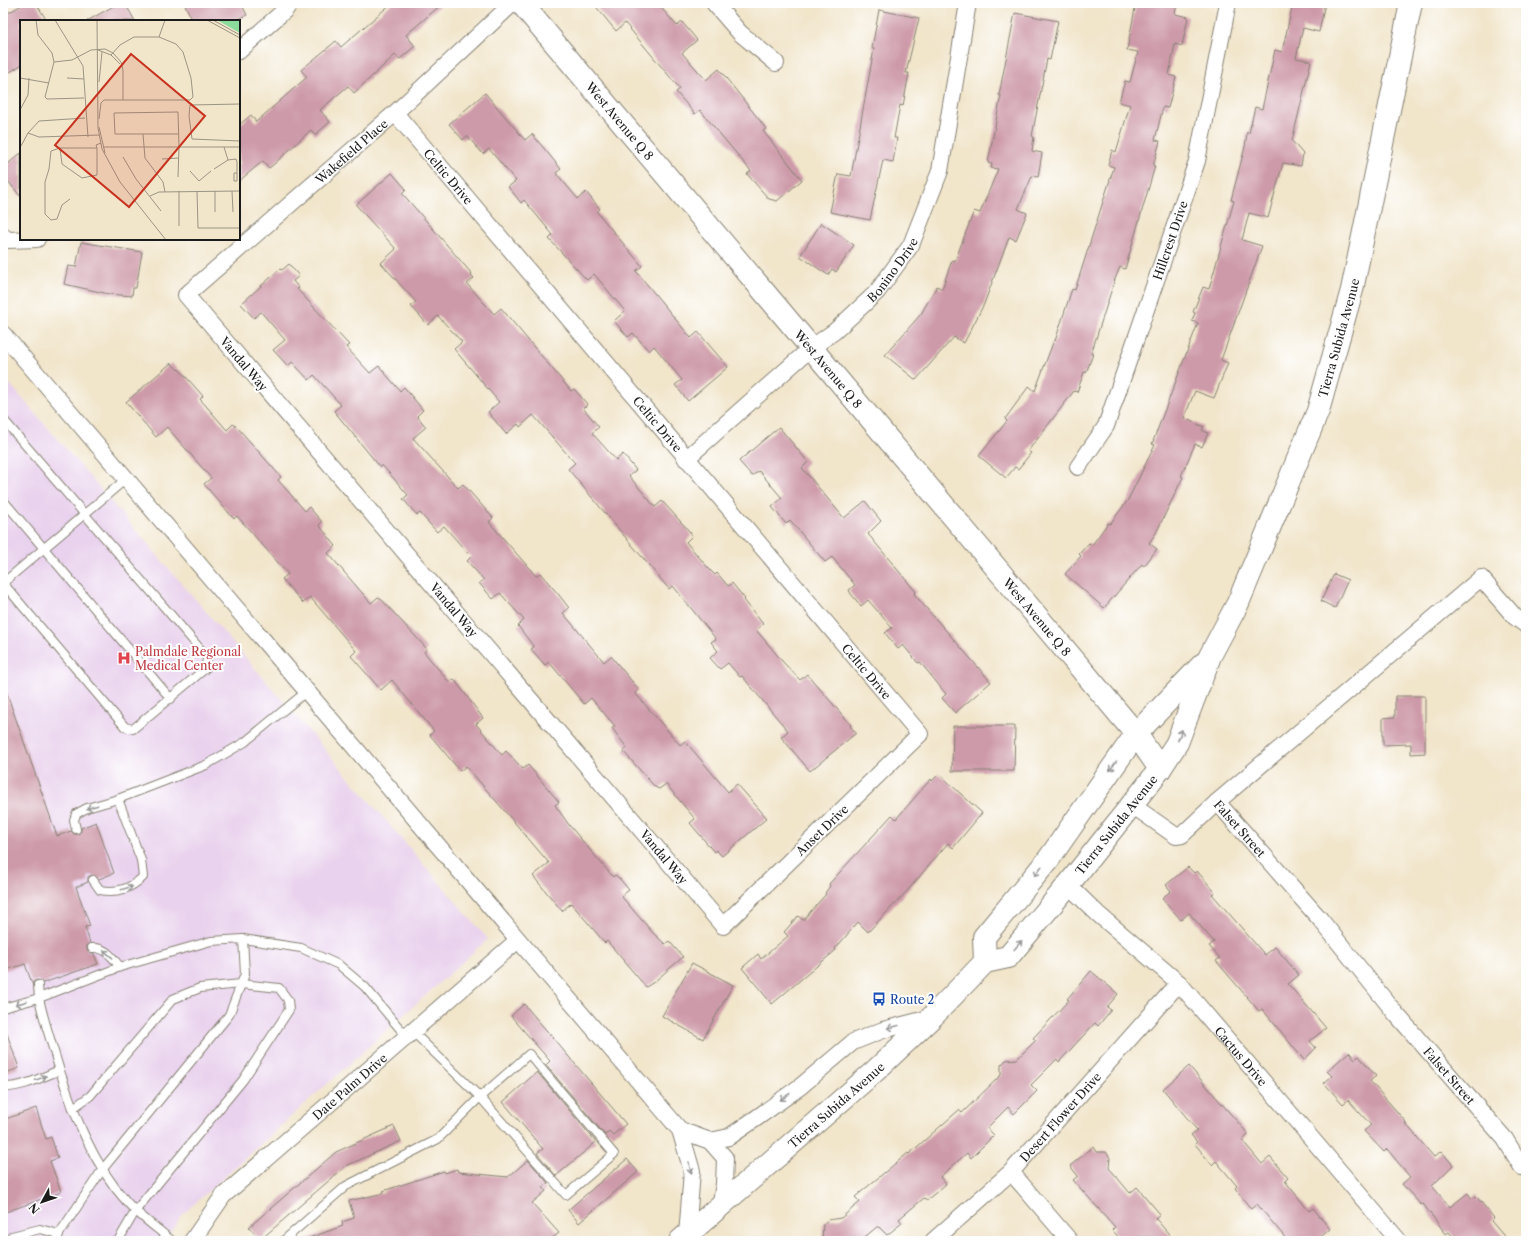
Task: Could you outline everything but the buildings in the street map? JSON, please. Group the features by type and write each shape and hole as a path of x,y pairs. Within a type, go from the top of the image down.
{"main road":[{"name":"West Avenue Q 8","path":"521,3 1136,734 1160,769"},
{"name":"Tierra Subida Avenue","path":"684,1238 875,1071 931,1018 985,962 1008,957 1132,805 1160,769 1177,743 1210,656 1238,603 1318,411 1352,290 1411,3"},
{"name":"Tierra Subida Avenue","path":"985,962 984,937 1048,860 1136,734 1210,656"}],"street":[{"path":"240,50 285,10 290,3"},
{"name":"Wakefield Place","path":"186,295 395,114 513,3"},
{"path":"714,3 740,33 776,64"},
{"name":"Bonino Drive","path":"686,459 811,348 835,331 877,292 911,246 940,171 968,3"},
{"name":"Hillcrest Drive","path":"1078,467 1106,426 1197,161 1228,3"},
{"name":"Celtic Drive","path":"395,114 920,734"},
{"path":"3,236 7,240 20,240"},
{"name":"Vandal Way","path":"186,295 723,926"},
{"path":"3,334 680,1130 692,1171 684,1238"},
{"name":"Falset Street","path":"1525,1168 1505,1138 1396,1014 1320,919 1217,802 1481,578 1515,617 1526,625"},
{"name":"Anset Drive","path":"723,926 920,734"},
{"path":"1132,805 1176,836 1182,835 1217,802"},
{"name":"Cactus Drive","path":"1068,885 1098,914 1179,983 1399,1241"},
{"name":"Date Palm Drive","path":"192,1241 223,1196 518,940"},
{"name":"Desert Flower Drive","path":"933,1241 1011,1172 1179,983"},
{"path":"680,1130 710,1140 728,1137 801,1086 853,1042 883,1030 931,1018"},
{"path":"710,1140 725,1158 724,1184 720,1208"},
{"path":"1011,1172 1070,1241"}],"lane":[{"path":"3,419 84,515 207,657 206,668 171,699 133,729 125,727 114,715 3,583 45,548 84,515 126,479"},
{"path":"3,500 171,699"},
{"path":"76,829 74,820 76,814 87,808 118,799 206,765 245,742 307,690"},
{"path":"93,880 100,890 112,892 133,887 143,878 141,860 118,799"},
{"path":"12,1236 40,1229 58,1237 102,1170 229,1015 245,974 244,939"},
{"path":"3,1008 39,998 120,967 211,941 244,939 301,948 339,965 365,987 409,1034 480,1097 566,1195 614,1154 529,1054 480,1097 438,1139 346,1186 283,1241"},
{"path":"92,948 98,947 108,952 120,967"},
{"path":"73,1108 90,1096 173,999 200,988 241,984 279,988 288,1000 290,1010 244,1080 136,1210 118,1241"},
{"path":"38,985 39,998 45,1025 73,1108 102,1170 126,1202 172,1241"},
{"path":"3,1087 17,1086 60,1070"}],"shaded area":[{"name":"Palmdale Regional Medical Center","path":"3,376 488,939 181,1216 165,1241 3,1241"}],"place":[{"name":"Palmdale Regional Medical Center","path":"124,658"},
{"name":"Route 2","path":"879,999"}]}
